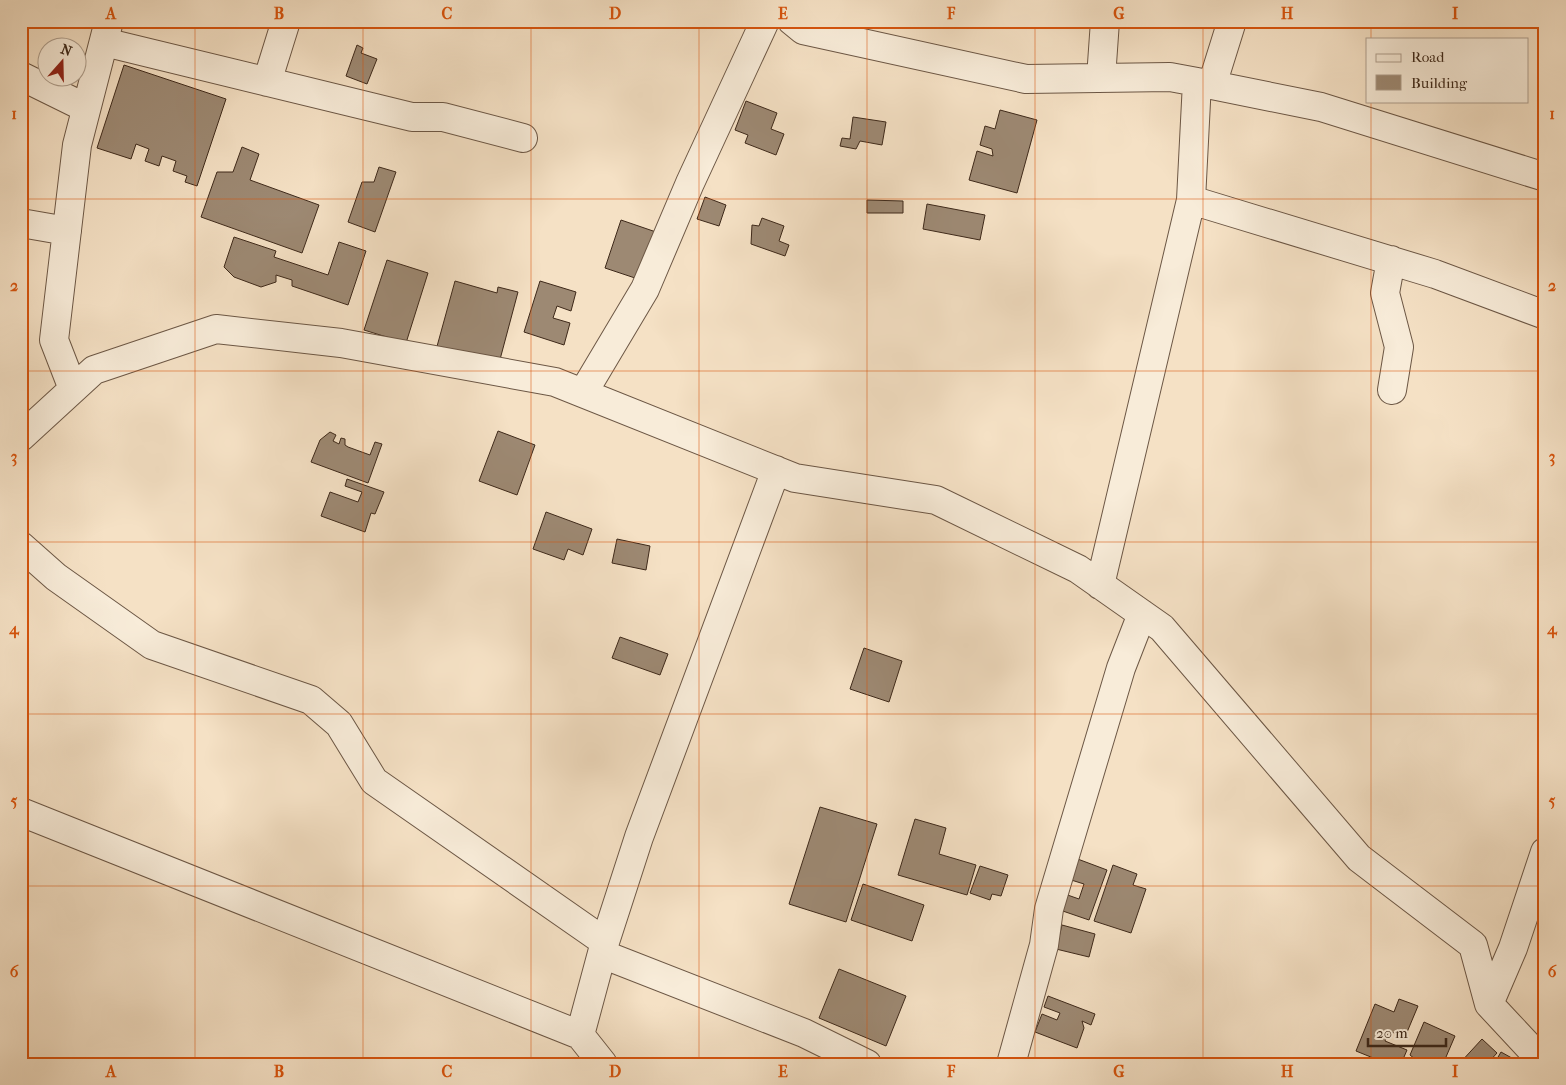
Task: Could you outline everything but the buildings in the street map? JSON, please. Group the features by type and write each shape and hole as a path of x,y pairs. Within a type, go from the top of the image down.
{"street":[{"path":"267,82 286,21"},
{"path":"582,394 645,289 690,183 764,21"},
{"path":"792,21 803,30 1026,79 1170,77 1320,107 1545,177"},
{"path":"1100,78 1105,21"},
{"path":"1100,585 1191,200 1204,84 1232,21"},
{"path":"74,389 54,340 77,145 106,32 267,82 412,117 443,117 523,138"},
{"path":"21,76 86,108"},
{"path":"1191,200 1435,274 1545,315"},
{"path":"21,223 67,231"},
{"path":"1391,260 1385,293 1399,347 1392,390"},
{"path":"21,438 94,370 216,329 341,343 555,382 795,478 936,500 1078,569 1162,628 1360,858 1473,946 1489,1004 1544,1064"},
{"path":"580,1035 603,948 639,837 776,470"},
{"path":"21,546 56,577 152,645 311,700 339,724 374,781 603,948 804,1033 867,1064"},
{"path":"1010,1064 1044,945 1049,909 1121,668 1142,614"},
{"path":"21,812 580,1035 603,1064"},
{"path":"1489,1004 1513,948 1545,852"}]}
